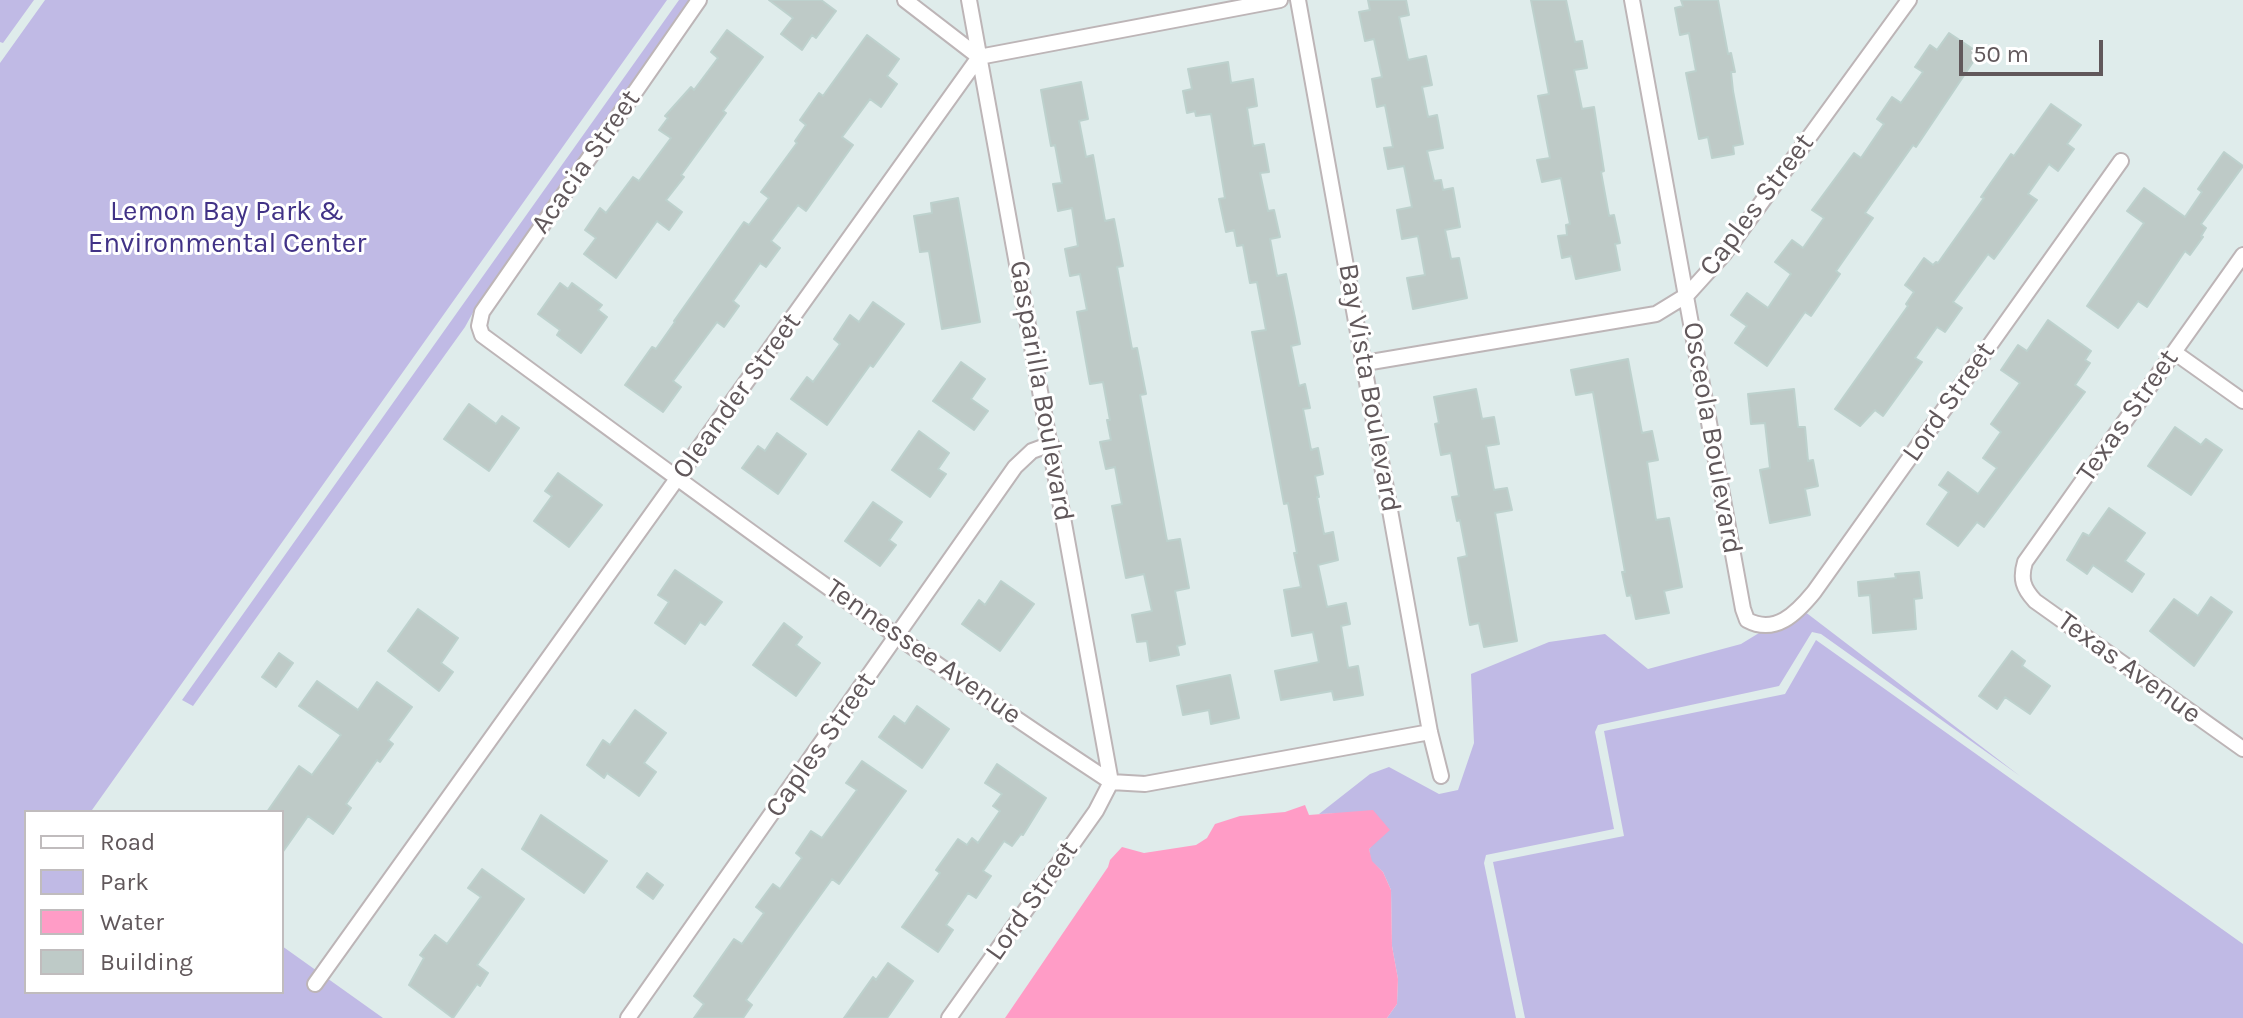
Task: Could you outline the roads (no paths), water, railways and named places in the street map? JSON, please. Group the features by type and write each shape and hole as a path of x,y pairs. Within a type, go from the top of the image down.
{"street":[{"name":"Acacia Street","path":"479,326 482,312 699,0"},
{"path":"905,0 979,57 1280,0"},
{"name":"Gasparilla Boulevard","path":"969,0 1111,782"},
{"name":"Bay Vista Boulevard","path":"1298,0 1430,732 1441,776"},
{"name":"Osceola Boulevard","path":"1632,0 1743,609 1747,620 1764,627"},
{"name":"Caples Street","path":"1365,363 1656,314 1687,295 1724,254 1909,0"},
{"name":"Oleander Street","path":"315,984 979,57"},
{"name":"Lord Street","path":"1764,627 1789,618 1814,592 2121,161"},
{"name":"Texas Street","path":"2022,580 2025,562 2243,255"},
{"name":"Tennessee Avenue","path":"479,326 482,335 678,479 1111,782"},
{"path":"2174,352 2243,401"},
{"name":"Caples Street","path":"628,1018 1015,467 1032,451 1051,444"},
{"name":"Texas Avenue","path":"2022,580 2035,601 2243,749"},
{"path":"1111,782 1145,784 1430,732"},
{"name":"Lord Street","path":"949,1018 1096,811 1111,782"}],"water":[{"path":"1305,805 1309,815 1373,810 1390,830 1369,849 1372,861 1383,872 1391,890 1392,946 1398,979 1397,1004 1387,1018 1005,1018 1110,860 1122,847 1144,853 1196,845 1207,838 1215,824 1240,816 1285,812"}],"park label":[{"name":"Lemon Bay Park & Environmental Center","path":"227,228"}]}
